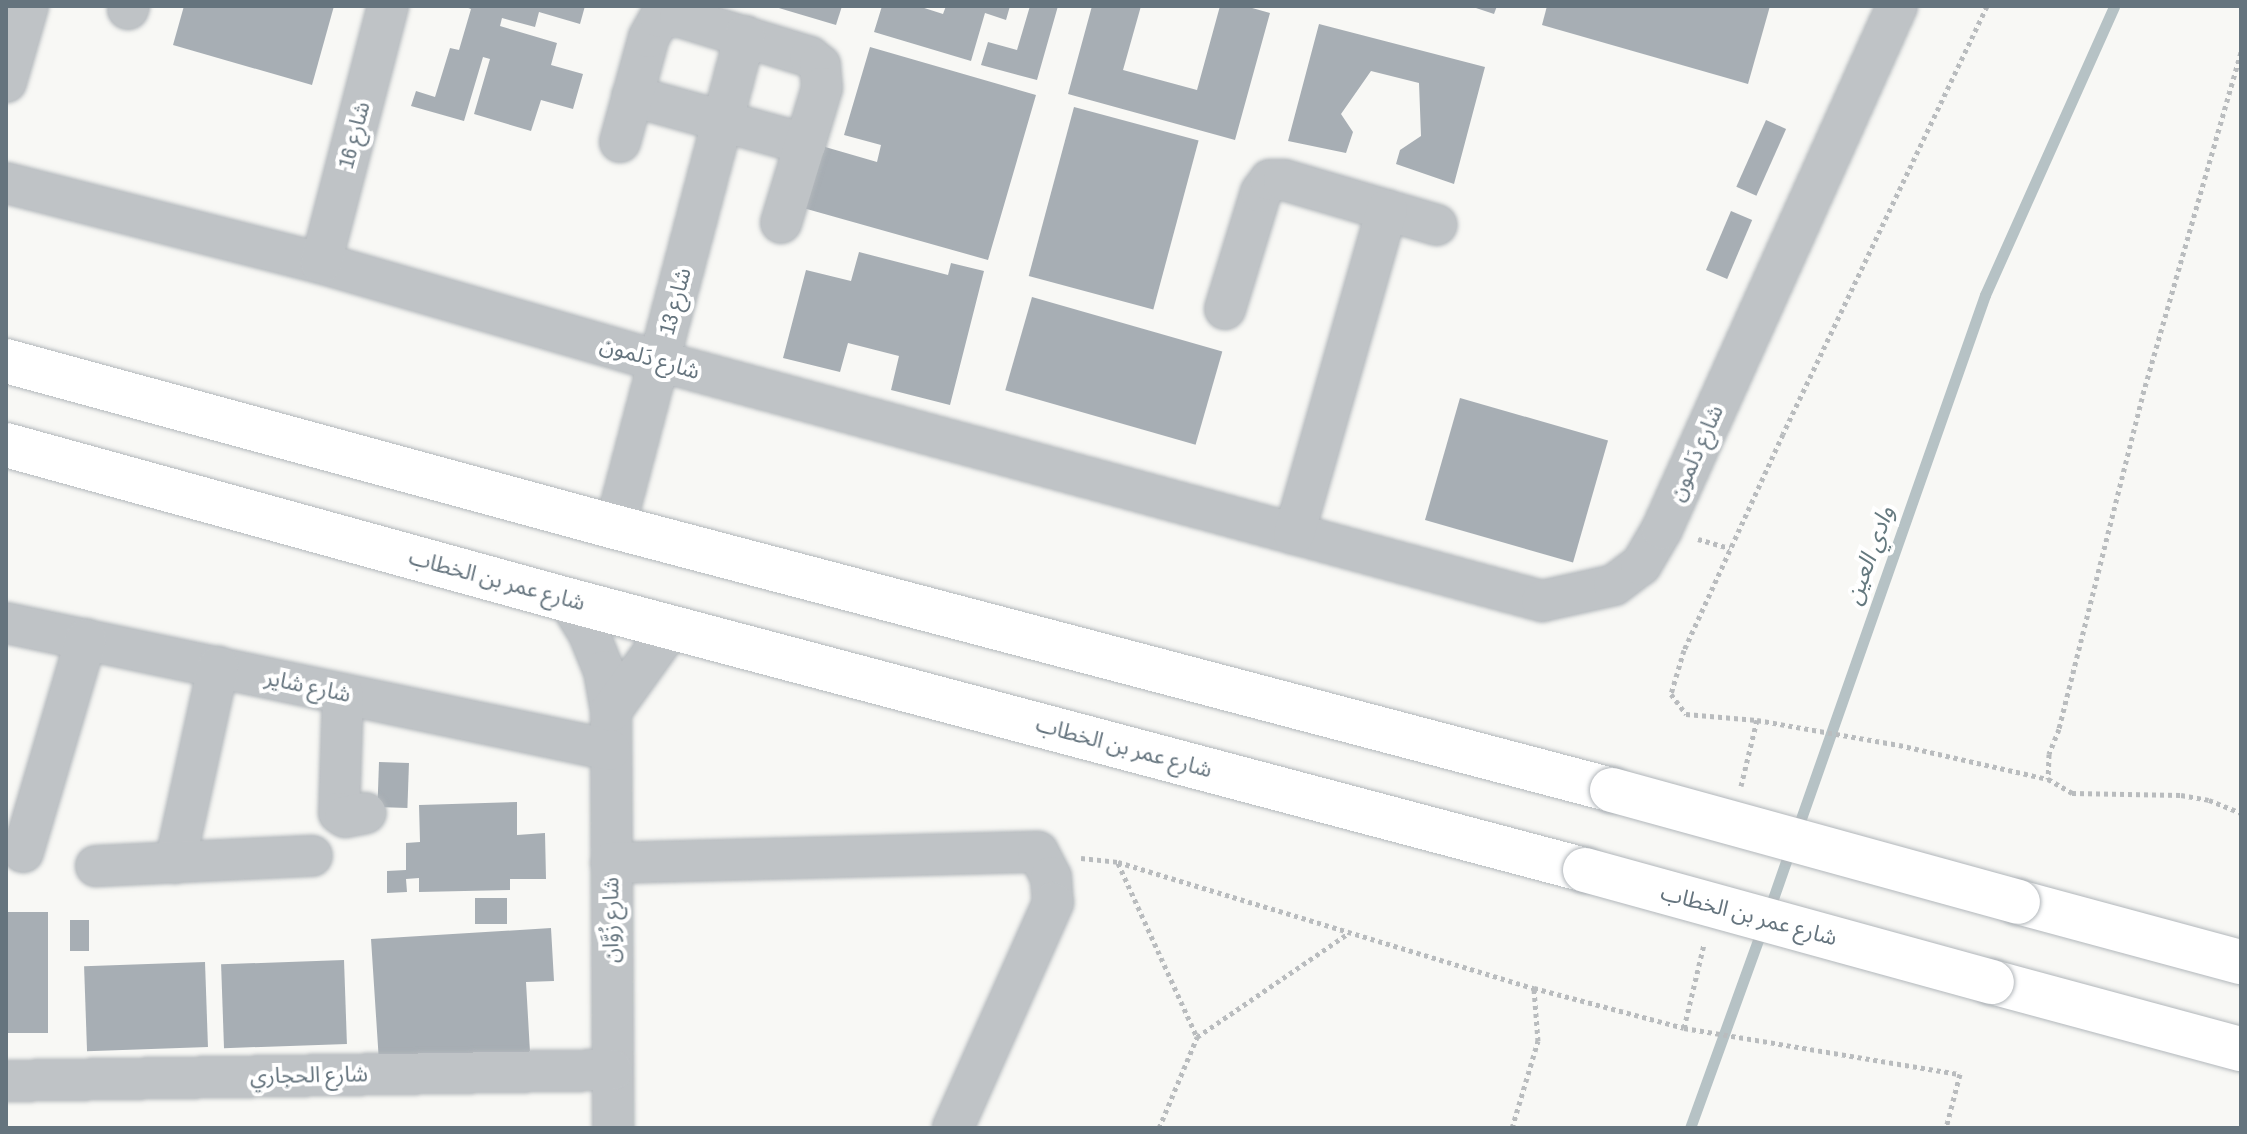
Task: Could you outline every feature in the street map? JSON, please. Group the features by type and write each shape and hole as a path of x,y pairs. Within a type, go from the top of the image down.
{"main road":[{"path":"6,361 615,527 1612,790 2241,962"},
{"name":"شارع عمر بن الخطاب","path":"6,445 568,600 1585,870 2241,1049"}],"street":[{"path":"6,79 28,6"},
{"name":"شارع 16","path":"321,263 388,6"},
{"name":"شارع دَلمون","path":"6,183 321,263 659,361 1542,601 1614,585 1641,565 1662,529 1897,6"},
{"path":"620,142 649,37 660,17 680,17 798,52 820,65 822,88 781,223"},
{"name":"شارع 13","path":"615,527 745,36"},
{"path":"632,96 805,144"},
{"path":"1225,309 1261,192 1270,180 1284,180 1437,225"},
{"path":"1294,534 1387,210"},
{"name":"شارع زُوَّان","path":"568,600 589,634 604,671 611,730 613,1128"},
{"name":"شارع شاير","path":"6,623 343,694 611,730"},
{"path":"611,730 672,626"},
{"path":"23,852 86,639"},
{"path":"175,863 218,667"},
{"path":"343,694 339,813 345,817 366,813"},
{"path":"611,863 1038,852 1051,877 1053,903 953,1128"},
{"path":"96,866 312,856"},
{"name":"شارع الحجاري","path":"6,1081 612,1070"}],"path":[{"path":"1987,6 1783,434 1684,650 1671,694 1686,714 1757,720 1899,745 2048,779 2072,793 2181,795 2209,800 2241,813"},
{"path":"2048,779 2049,754 2059,729 2142,398 2241,52"},
{"path":"1038,852 1118,862 1534,988 1684,1028 1960,1074 1946,1128"},
{"path":"1118,862 1197,1037"},
{"path":"1159,1128 1197,1037 1350,933"},
{"path":"1512,1128 1538,1041 1534,988"}],"building":[{"path":"184,6 334,6 312,85 173,45"},
{"path":"463,6 585,6 580,24 539,12 535,27 502,18 500,26 557,43 551,65 583,74 573,109 541,100 531,131 474,114 490,59 483,57 464,121 411,106 416,91 435,97 450,48 459,50 471,9"},
{"path":"772,6 842,6 836,25"},
{"path":"882,6 918,6 943,14 946,6 1010,6 1006,20 985,13 971,61 874,32"},
{"path":"1030,6 1058,6 1037,80 981,65 988,42 1017,50"},
{"path":"1092,6 1141,6 1123,70 1197,90 1220,6 1245,6 1270,13 1235,140 1068,94"},
{"path":"1470,6 1497,6 1494,14"},
{"path":"1547,6 1770,6 1748,84 1542,25"},
{"path":"1319,24 1485,67 1454,184 1396,164 1400,150 1421,136 1419,83 1371,71 1341,114 1353,132 1346,153 1288,141"},
{"path":"870,47 1036,95 988,260 789,204 808,142 877,162 881,145 844,135"},
{"path":"1074,107 1199,140 1153,309 1029,276"},
{"path":"1766,120 1786,129 1756,196 1736,187"},
{"path":"1731,211 1752,220 1727,279 1706,270"},
{"path":"859,252 948,275 951,263 984,271 950,405 891,390 899,356 848,343 840,372 783,358 806,270 851,281"},
{"path":"1032,297 1222,352 1196,445 1005,390"},
{"path":"1460,398 1608,440 1573,563 1425,520"},
{"path":"379,762 409,763 407,808 377,807"},
{"path":"517,802 517,835 545,833 546,879 510,879 510,890 419,892 419,878 406,879 407,892 387,893 387,871 406,870 406,843 420,842 419,805"},
{"path":"475,898 507,898 507,924 475,924"},
{"path":"6,912 48,912 48,1033 6,1033"},
{"path":"70,920 89,920 89,951 70,951"},
{"path":"551,928 554,981 526,982 530,1052 379,1062 371,939"},
{"path":"344,960 347,1044 224,1048 221,964"},
{"path":"205,962 208,1047 87,1051 84,966"}],"waterway":[{"name":"وادي العين","path":"1797,830 1985,295 2114,6"},
{"name":"وادي العين","path":"1768,913 1790,850"},
{"name":"وادي العين","path":"1690,1128 1762,929"}]}
